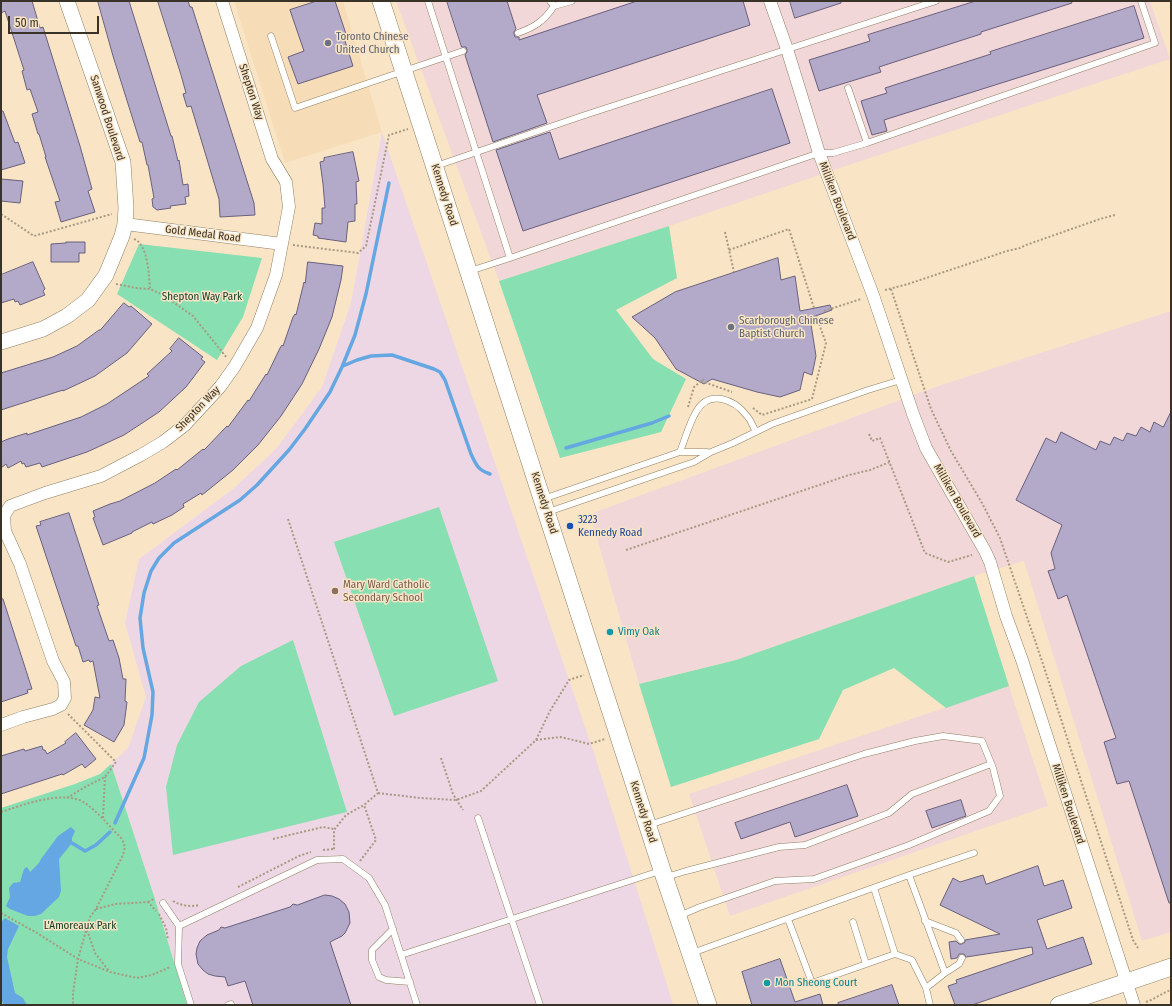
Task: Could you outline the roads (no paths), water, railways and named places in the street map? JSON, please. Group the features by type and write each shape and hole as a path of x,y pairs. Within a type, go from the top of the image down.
{"main road":[{"name":"Kennedy Road","path":"381,1 648,826 708,1005"},
{"path":"1059,1005 1171,967"}],"street":[{"name":"Sanwood Boulevard","path":"1,342 43,329 67,316 88,300 106,275 122,236 125,224 126,208 123,162 67,1"},
{"name":"Shepton Way","path":"1,725 22,717 53,710 61,705 65,698 64,682 53,661 20,564 5,531 4,516 10,506 101,476 163,442 185,425 220,387 235,366 257,328 276,275 289,206 286,182 272,159 222,1"},
{"name":"Milliken Boulevard","path":"770,1 787,49 819,153 873,295 901,380 926,448 990,562 1006,616 1022,660 1127,982 1139,1004"},
{"name":"Gold Medal Road","path":"125,224 282,244"}],"lane":[{"path":"428,1 510,258"},
{"path":"518,33 530,29 546,18 552,4 572,1"},
{"path":"434,166 582,116 936,1"},
{"path":"469,272 819,153 833,152 866,143 1155,43 1141,1"},
{"path":"271,36 295,108 463,52"},
{"path":"848,88 866,143"},
{"path":"545,506 694,462 711,452 772,424 901,380"},
{"path":"680,452 696,412 710,399 720,398 730,401 739,407 748,417 756,432"},
{"path":"545,506 680,452 711,452"},
{"path":"648,826 864,754 915,741 943,736 982,741 991,764 1000,796 989,810 909,845 814,879 776,882 700,907 678,916"},
{"path":"401,955 512,919 664,874 686,871 779,847 805,845 889,813 912,794 991,764"},
{"path":"478,818 540,1005"},
{"path":"690,954 974,853"},
{"path":"179,926 317,860 343,859 369,878 385,904 417,1005"},
{"path":"909,875 945,973"},
{"path":"874,888 895,954"},
{"path":"163,903 179,926 178,964 191,1005"},
{"path":"788,919 812,983 895,954 912,960 926,988 930,1005"},
{"path":"925,921 956,933 960,940"},
{"path":"853,922 866,964"},
{"path":"393,929 372,950 372,960 379,977 386,980 410,982"},
{"path":"926,988 959,964 962,958"}],"water":[{"path":"71,827 75,831 72,838 72,843 59,859 61,891 59,897 41,914 35,916 28,916 6,906 10,897 9,888 13,883 20,882 24,869 27,867 30,872 39,863 58,836"},
{"path":"5,918 19,926 8,949 7,957 15,993 23,998 27,1005 4,1005 1,999 1,922"}],"waterway":[{"path":"115,823 144,758 152,715 153,692 143,648 140,618 144,593 151,571 159,558 174,543 240,500 257,485 289,450 330,392 355,335 366,294 389,183"},
{"path":"343,366 371,356 392,355 440,372 445,380 474,461 480,469 490,474"},
{"path":"566,448 652,423 669,416"},
{"path":"72,843 85,851 96,845 110,832"}],"place":[{"name":"Toronto Chinese United Church","path":"328,43"},
{"name":"Scarborough Chinese Baptist Church","path":"731,327"},
{"name":"3223 Kennedy Road","path":"570,526"},
{"name":"Mary Ward Catholic Secondary School","path":"335,591"},
{"name":"Vimy Oak","path":"610,632"},
{"name":"Mon Sheong Court","path":"767,983"}],"park label":[{"name":"Shepton Way Park","path":"202,297"},
{"name":"L'Amoreaux Park","path":"80,926"}]}
